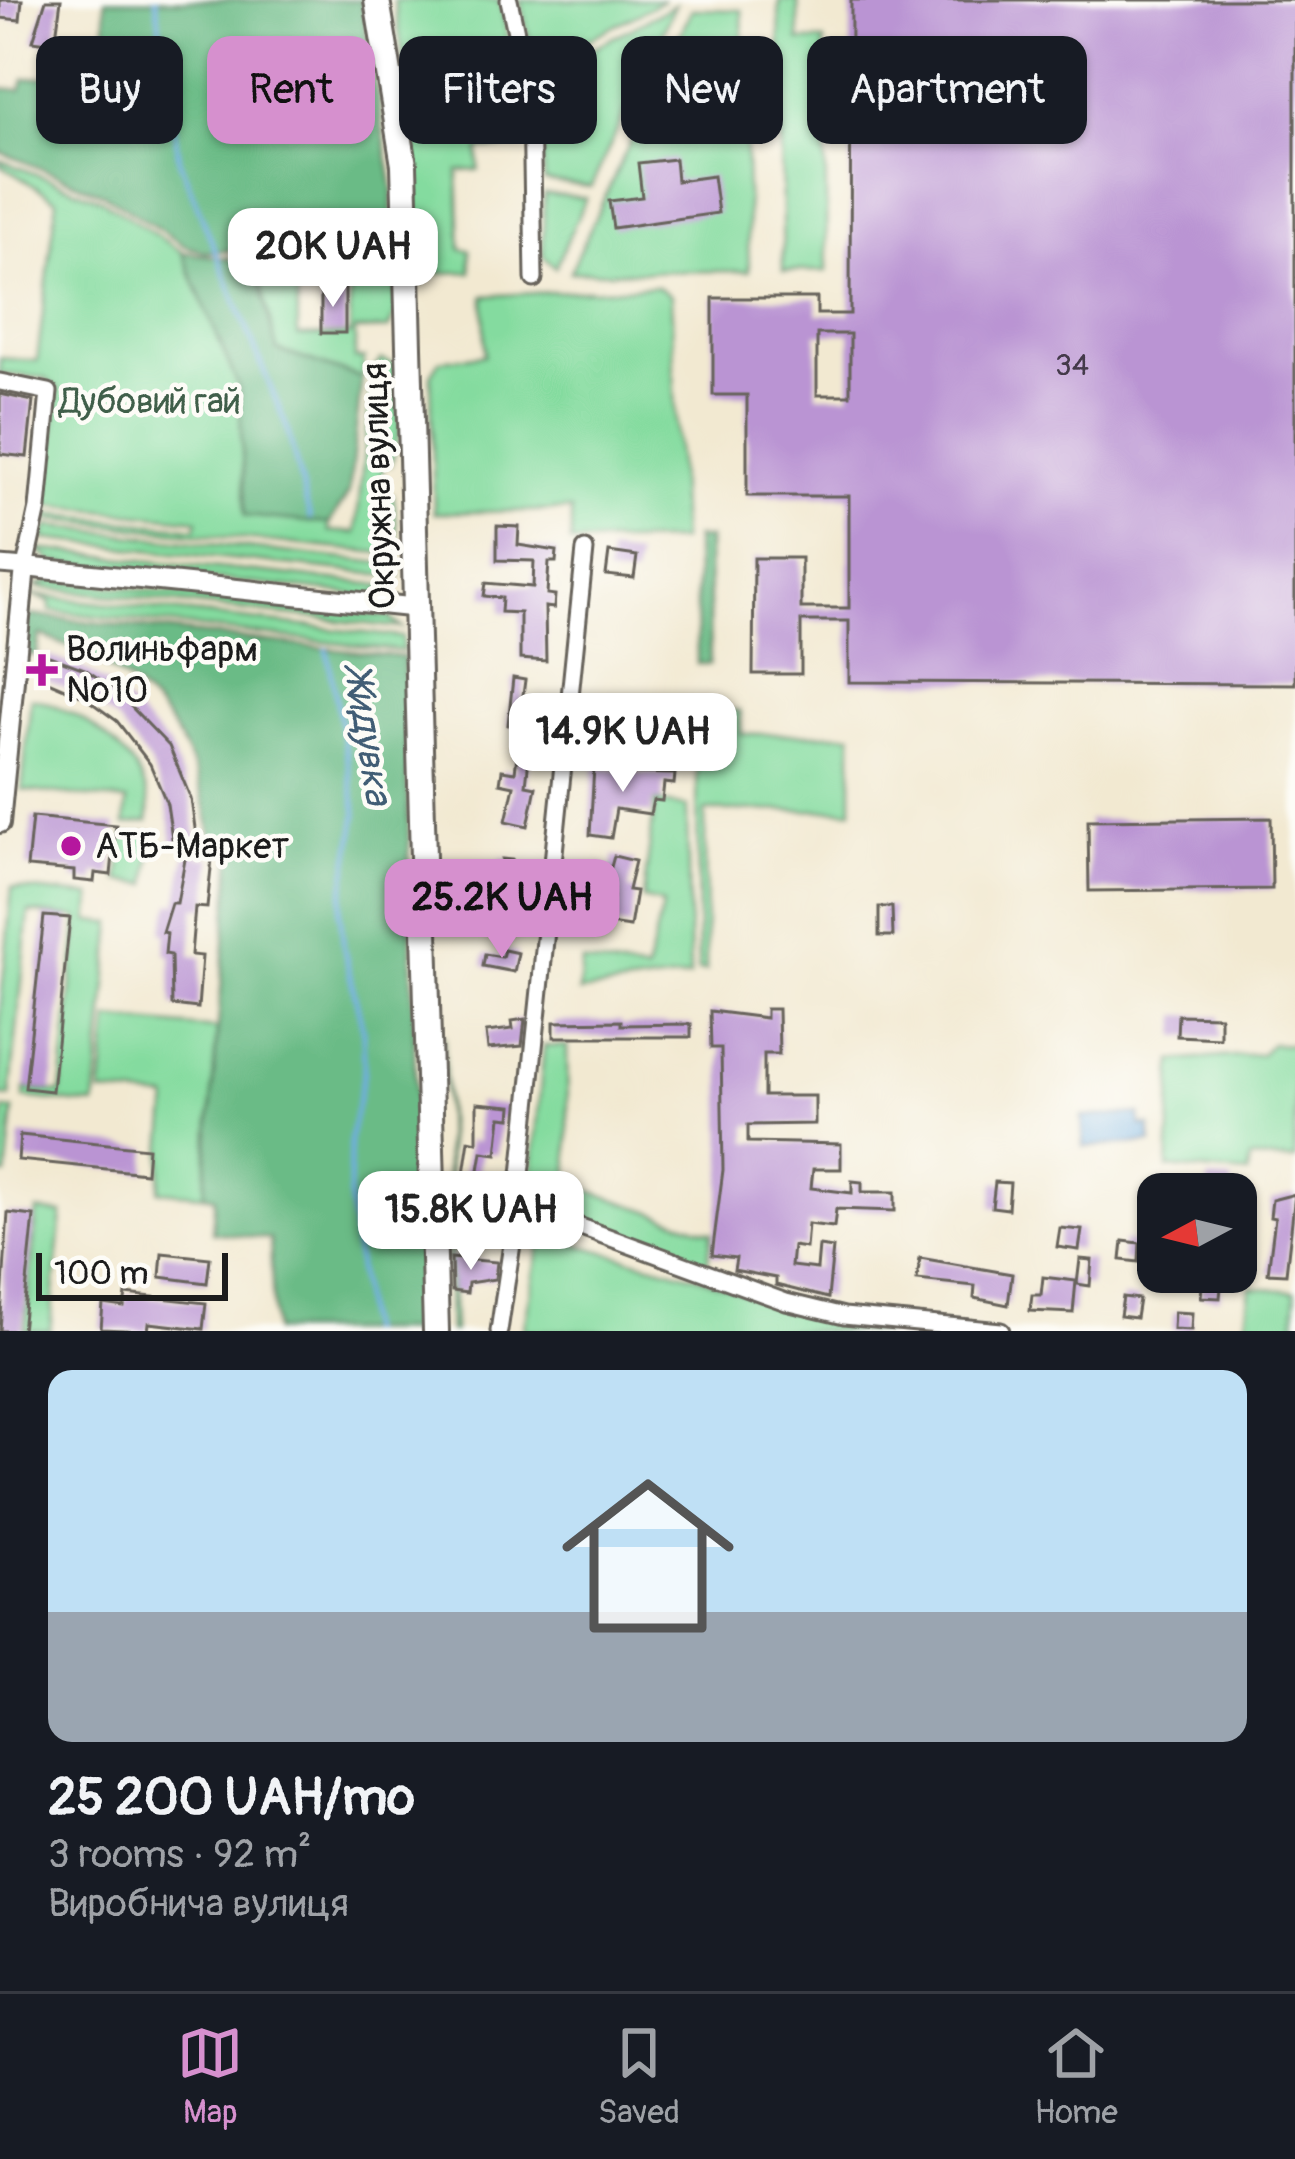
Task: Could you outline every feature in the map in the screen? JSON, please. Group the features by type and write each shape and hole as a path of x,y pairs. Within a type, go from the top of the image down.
{"main road":[{"name":"Окружна вулиця","path":"377,0 404,165 436,1331"}],"street":[{"path":"509,0 531,102 534,279"},
{"path":"0,382 49,392 40,491 25,568 0,823"},
{"path":"499,1331 518,1204 585,550"},
{"path":"0,565 419,608"},
{"path":"518,1204 786,1302 844,1316 1001,1331"}],"green space":[{"path":"105,0 361,0 367,36 207,36 207,144 375,144 375,83 393,190 392,242 206,252 185,246 104,194 0,152 0,88 21,90 24,79 36,78 36,144 183,144 183,36 106,36"},
{"path":"394,0 499,0 508,36 400,36"},
{"path":"520,0 664,0 595,36 529,36"},
{"path":"779,0 798,0 799,41 807,41 807,144 825,144 827,271 783,271"},
{"path":"675,5 661,36 621,36 621,122 591,187 544,181 542,144 597,144 597,46"},
{"path":"692,9 742,10 743,36 679,36"},
{"path":"413,144 520,144 479,149 479,170 458,171 461,249 470,250 471,272 437,273 419,257"},
{"path":"629,144 746,144 749,271 570,272"},
{"name":"Дубовий гай","path":"0,160 101,199 182,252 239,388 246,516 329,524 329,531 356,533 372,370 382,360 398,366 400,429 391,465 382,466 383,495 393,495 400,555 45,519 46,514 196,528 198,520 47,505 58,388 45,378 0,374 0,358 37,361 57,200 0,165"},
{"path":"544,194 586,198 555,268 543,256"},
{"path":"182,252 255,262 277,350 362,378 349,493 329,524 245,516 239,388"},
{"path":"255,262 297,270 298,336 350,335 350,282 311,282 313,271 390,267 395,273 396,313 388,329 355,330 355,359 364,359 362,378 277,350"},
{"path":"657,286 671,296 681,541 571,543 571,510 434,513 431,375 440,360 485,355 484,296"},
{"path":"48,526 401,565 400,577 43,539"},
{"path":"695,538 708,538 710,664 697,664"},
{"path":"37,549 390,586 370,596 53,562"},
{"path":"53,580 389,617 402,628 35,587"},
{"path":"32,595 402,637 403,651 50,611 51,602"},
{"path":"29,615 404,657 422,1331 274,1331 270,1239 212,1232 215,1197 204,1195 233,844 212,840 193,767 159,710 109,668 77,650 40,635 37,656 25,654"},
{"path":"31,698 71,713 112,742 142,780 148,821 125,825 127,801 22,790"},
{"path":"697,711 740,711 741,734 852,734 852,810 705,811 706,971 698,971"},
{"path":"655,802 687,807 690,977 579,992 582,962 646,972 663,904 643,899"},
{"path":"124,835 153,835 148,884 119,881"},
{"path":"12,888 92,896 89,921 113,923 95,1105 24,1098 25,1090 61,1093 78,918 29,912 10,1097 0,1096 0,1012"},
{"path":"109,1019 217,1029 204,1195 159,1191 168,1099 101,1093"},
{"path":"444,1035 454,1331 449,1331"},
{"path":"1271,1044 1295,1045 1295,1160 1250,1159 1248,1173 1168,1168 1173,1061 1261,1054"},
{"path":"544,1046 567,1046 569,1184 712,1232 707,1266 530,1201"},
{"path":"4,1109 14,1110 7,1175 0,1175"},
{"path":"37,1211 62,1214 50,1331 25,1331"},
{"path":"542,1235 702,1278 785,1309 887,1331 523,1331"},
{"path":"1257,1288 1295,1291 1295,1331 1245,1331 1249,1293 1257,1293"}],"water":[{"path":"1140,1114 1141,1126 1150,1126 1152,1143 1084,1147 1082,1117"}],"building":[{"path":"0,0 22,0 20,20 0,18"},
{"path":"46,0 61,0 56,36 36,36 33,41"},
{"path":"851,0 1295,0 1295,684 849,682 849,621 801,621 801,674 753,674 754,558 801,558 801,608 849,608 849,496 747,496 747,395 713,395 713,298 817,298 817,314 850,314 851,144 1087,144 1087,36 851,36","holes":["817,334 850,334 850,395 817,395"]},
{"path":"675,159 677,181 713,176 718,213 613,228 609,201 642,197 638,163"},
{"path":"321,287 345,287 345,333 321,333"},
{"path":"0,394 33,401 27,457 0,454"},
{"path":"497,526 519,527 518,545 557,551 556,562 549,562 547,594 555,595 554,608 545,607 546,661 520,659 520,613 501,612 502,598 484,596 486,583 533,587 534,561 497,560"},
{"path":"609,552 637,556 634,578 606,575"},
{"path":"46,655 85,669 114,689 169,746 191,799 199,857 212,858 207,908 195,907 191,955 202,956 198,1008 172,1005 171,955 165,954 167,933 162,932 171,903 177,903 188,843 173,845 167,804 150,764 117,721 81,695 41,678"},
{"path":"513,678 525,680 519,726 508,725"},
{"path":"642,696 653,698 652,706 671,710 671,737 642,731 640,741 621,738 619,750 589,752 592,733 602,734 604,723 631,724 634,704 641,705"},
{"path":"521,724 547,727 542,759 529,758 526,785 536,787 528,826 506,821 514,786 500,783 502,770 515,772"},
{"path":"624,761 634,763 633,773 675,774 674,784 664,783 662,801 653,800 650,814 616,809 611,838 590,835 594,767 622,770"},
{"name":"АТБ-Маркет","path":"32,817 116,825 111,875 95,873 94,882 74,880 74,871 27,867"},
{"path":"1271,818 1272,889 1089,891 1088,820"},
{"path":"614,856 635,861 628,890 636,891 630,927 609,924 613,897 582,894 580,865 611,867"},
{"path":"502,859 512,860 510,874 532,876 530,897 491,890"},
{"path":"879,907 892,907 893,936 879,936"},
{"path":"44,916 70,918 52,1091 25,1088"},
{"path":"504,950 518,953 514,972 483,966 485,954 502,957"},
{"path":"766,1009 778,1009 779,1054 764,1054 764,1096 815,1096 815,1124 748,1125 748,1142 841,1144 841,1169 813,1169 811,1188 852,1193 852,1181 862,1182 862,1192 895,1192 895,1211 836,1209 834,1227 808,1224 806,1248 793,1246 791,1266 817,1269 819,1246 833,1248 828,1298 776,1285 776,1278 734,1270 736,1258 712,1255 723,1170 721,1048 711,1048 710,1011 766,1018"},
{"path":"1178,1015 1220,1016 1220,1038 1177,1036"},
{"path":"525,1019 522,1046 488,1049 486,1032 513,1029 512,1021"},
{"path":"621,1021 621,1025 691,1024 691,1037 554,1037 554,1022"},
{"path":"477,1103 512,1106 511,1118 501,1117 497,1154 482,1152 478,1176 504,1180 498,1220 458,1213 469,1140 477,1142"},
{"path":"20,1135 148,1148 146,1173 18,1160"},
{"path":"995,1182 1010,1183 1008,1209 992,1207"},
{"path":"1295,1194 1286,1274 1268,1273 1275,1218 1270,1217 1272,1200"},
{"path":"8,1213 34,1216 22,1331 0,1331"},
{"path":"1060,1228 1082,1230 1079,1250 1057,1247"},
{"path":"1123,1241 1137,1243 1137,1262 1121,1260"},
{"path":"162,1253 210,1258 207,1283 160,1277"},
{"path":"451,1258 497,1262 495,1279 468,1283 467,1293 452,1291"},
{"path":"920,1258 1012,1274 1008,1305 974,1298 975,1286 917,1280"},
{"path":"1080,1259 1092,1260 1090,1286 1077,1284"},
{"path":"1043,1277 1076,1281 1073,1313 1030,1311 1032,1295 1041,1295"},
{"path":"126,1294 206,1303 203,1329 149,1323 148,1331 101,1329 103,1304 124,1307"},
{"path":"1123,1297 1139,1299 1136,1318 1120,1316"},
{"path":"1174,1312 1192,1313 1191,1330 1173,1329"}],"waterway":[{"name":"Жидувка","path":"156,0 179,160 287,428 310,518"},
{"name":"Жидувка","path":"327,649 357,814 340,912 363,1029 364,1072 350,1138 349,1196 366,1331"}],"place":[{"name":"Волиньфарм №10","path":"42,670"},
{"name":"АТБ-Маркет","path":"71,846"}]}
